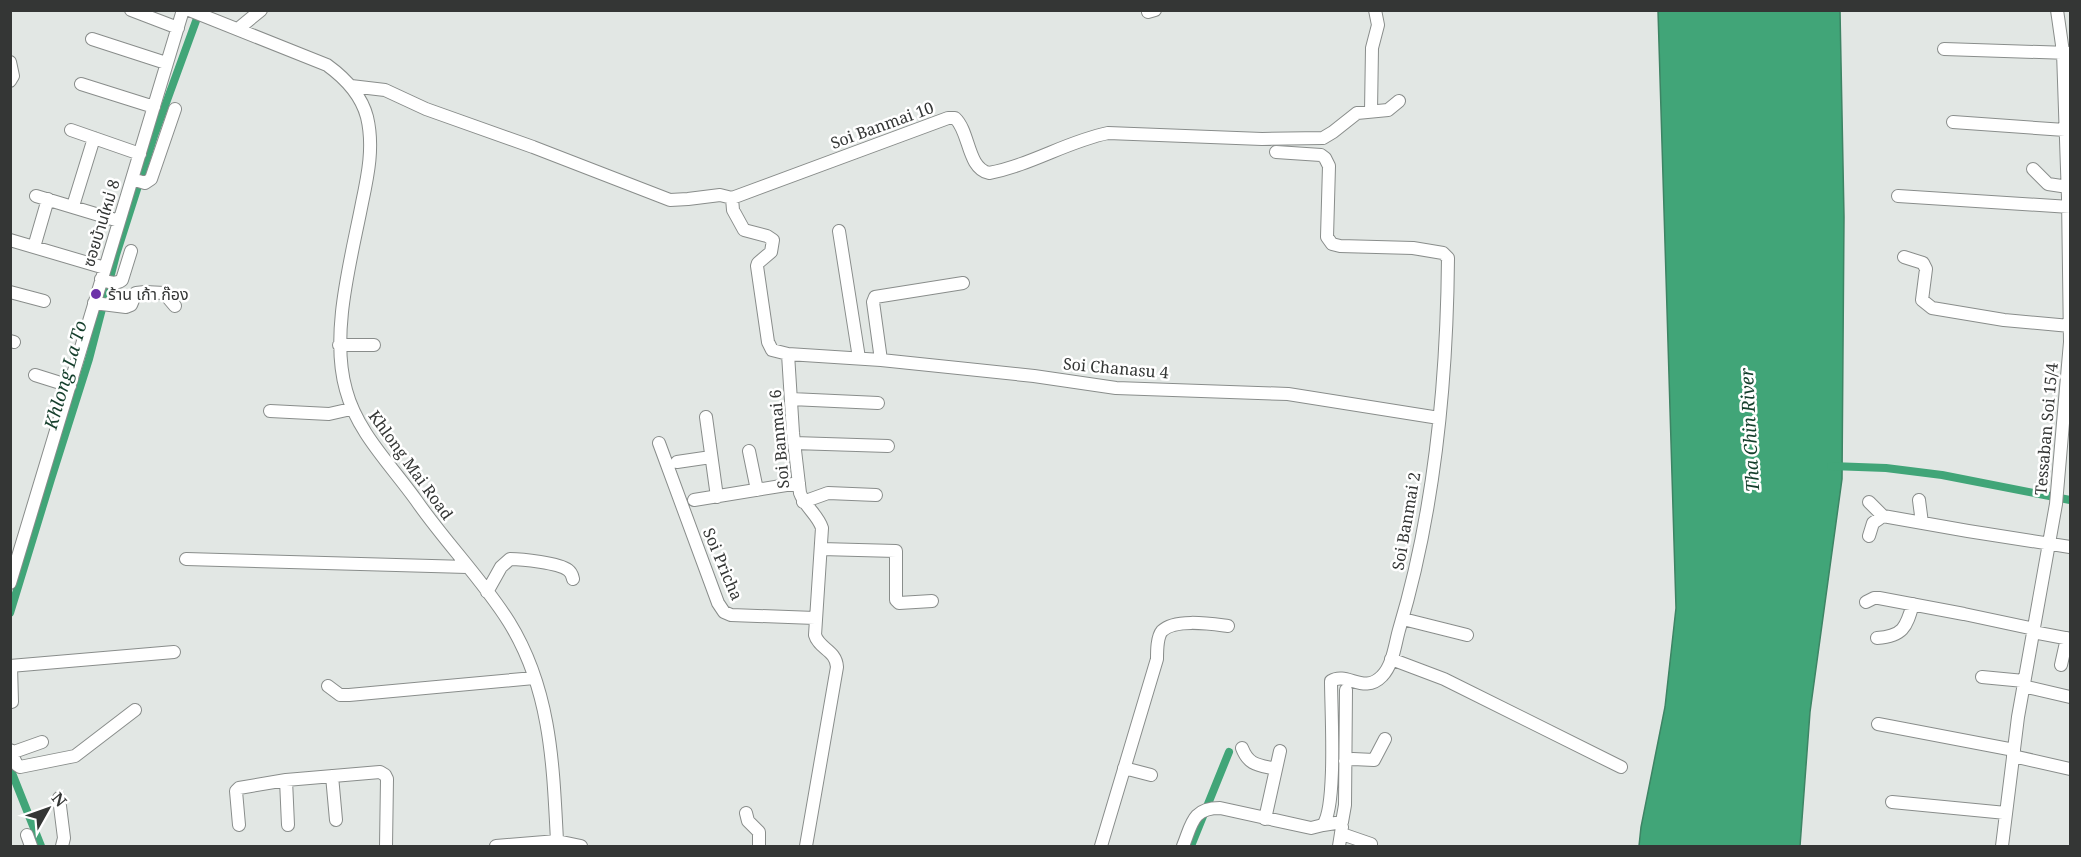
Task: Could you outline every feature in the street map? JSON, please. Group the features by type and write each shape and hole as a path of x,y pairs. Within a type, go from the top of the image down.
{"street":[{"path":"131,10 178,27"},
{"name":"ซอยบ้านใหม่ 8","path":"10,583 16,548 70,386 101,304 119,221 138,181 140,154 183,10"},
{"path":"238,29 261,10"},
{"path":"1371,111 1372,48 1378,25 1375,10"},
{"name":"Tessaban Soi 15/4","path":"2002,846 2013,753 2056,504 2067,387 2070,326 2069,207 2065,130 2067,52 2056,10"},
{"name":"Khlong Mai Road","path":"190,11 327,65 351,86 362,104 367,117 370,148 369,170 340,324 339,345 340,364 351,409 377,450 511,625 534,678 545,711 555,781 556,841"},
{"path":"92,39 166,63"},
{"path":"1944,48 2067,52"},
{"path":"10,62 13,76 10,81"},
{"path":"81,84 154,107"},
{"name":"Soi Banmai 10","path":"351,86 385,90 426,109 670,200 720,195 732,198 948,118 955,118 960,123 978,167 989,173 1108,133 1262,139 1323,138 1357,113 1388,110 1399,101"},
{"path":"138,181 151,180 175,109"},
{"path":"1953,122 2065,130"},
{"path":"71,130 140,154"},
{"path":"73,206 94,138"},
{"name":"Soi Banmai 2","path":"1276,152 1321,155 1328,162 1326,226 1327,237 1332,244 1413,248 1447,255 1448,317 1439,418 1425,524 1403,619 1391,659 1378,680 1355,683 1341,679 1331,681 1332,755 1328,815 1323,825"},
{"path":"2032,169 2048,184 2068,187"},
{"path":"1898,196 2069,207"},
{"path":"34,247 42,197 119,221"},
{"path":"732,198 733,210 744,230 767,236 772,240 771,252 758,263 759,285 770,348 788,354"},
{"path":"838,231 859,358"},
{"path":"10,240 34,247 118,283 122,280 131,251"},
{"path":"1904,258 1923,263 1926,269 1922,300 1932,308 2004,320 2070,326"},
{"path":"881,360 873,302 875,297 963,283"},
{"path":"10,292 44,301"},
{"path":"101,304 126,307 131,305 136,293 145,292 164,293 175,306"},
{"path":"339,345 374,345"},
{"name":"Soi Chanasu 4","path":"788,354 881,360 1034,376 1116,388 1288,394 1439,418"},
{"name":"Soi Banmai 6","path":"788,354 799,483 803,502 821,523 815,639 834,656 837,667 806,846"},
{"path":"35,375 70,386"},
{"path":"791,399 878,403"},
{"path":"270,411 329,414 351,409"},
{"path":"706,417 717,497"},
{"name":"Soi Pricha","path":"659,443 718,603 724,612 731,615 815,618"},
{"path":"794,443 888,446"},
{"path":"749,451 757,490"},
{"path":"677,462 711,457"},
{"path":"694,500 799,483"},
{"path":"803,502 828,493 876,495"},
{"path":"1918,500 1922,523"},
{"path":"1869,502 1883,516 2070,547"},
{"path":"1869,536 1873,523 1883,516"},
{"path":"821,549 896,551 896,600 899,603 932,601"},
{"path":"186,559 467,567"},
{"path":"487,592 501,567 510,560 532,561 562,567 568,569 573,579"},
{"path":"1866,602 1879,598 1913,604 2069,639 2061,665"},
{"path":"1877,638 1893,636 1904,628 1913,604"},
{"path":"1403,619 1467,635"},
{"path":"1101,846 1157,659 1163,630 1198,622 1228,626"},
{"path":"12,702 11,666 174,652"},
{"path":"1391,659 1444,679 1621,767"},
{"path":"1982,677 2024,684 2070,697"},
{"path":"328,686 340,695 349,695 534,678"},
{"path":"1341,834 1345,805 1346,690"},
{"path":"42,742 11,752 17,765 75,756 135,710"},
{"path":"1878,724 2013,753 2070,769"},
{"path":"1345,761 1374,760 1384,739"},
{"path":"1242,748 1246,759 1251,763 1276,769"},
{"path":"1265,819 1280,751"},
{"path":"1124,768 1151,775"},
{"path":"239,825 236,791 239,788 286,780 380,772 385,775 386,846"},
{"path":"332,776 336,820"},
{"path":"286,780 288,825"},
{"path":"59,798 64,838 62,846"},
{"path":"1892,802 2006,813"},
{"path":"1183,846 1195,819 1202,810 1220,808 1311,828 1323,825 1371,844"},
{"path":"746,813 748,821 759,832 759,846"},
{"path":"496,846 530,845 556,841 581,846"}],"water":[{"name":"Tha Chin River","path":"1658,11 1840,11 1844,217 1842,479 1810,712 1800,846 1639,846 1665,707 1676,608"}],"waterway":[{"name":"Khlong La To","path":"10,613 89,359 116,255 154,136 200,10"},
{"path":"1831,466 1886,468 1942,475 2070,500"},
{"path":"1191,846 1229,752"},
{"name":"Khlong La To","path":"10,768 41,846"}],"place":[{"name":"ร้าน เก้า ก๊อง","path":"96,294"}]}
